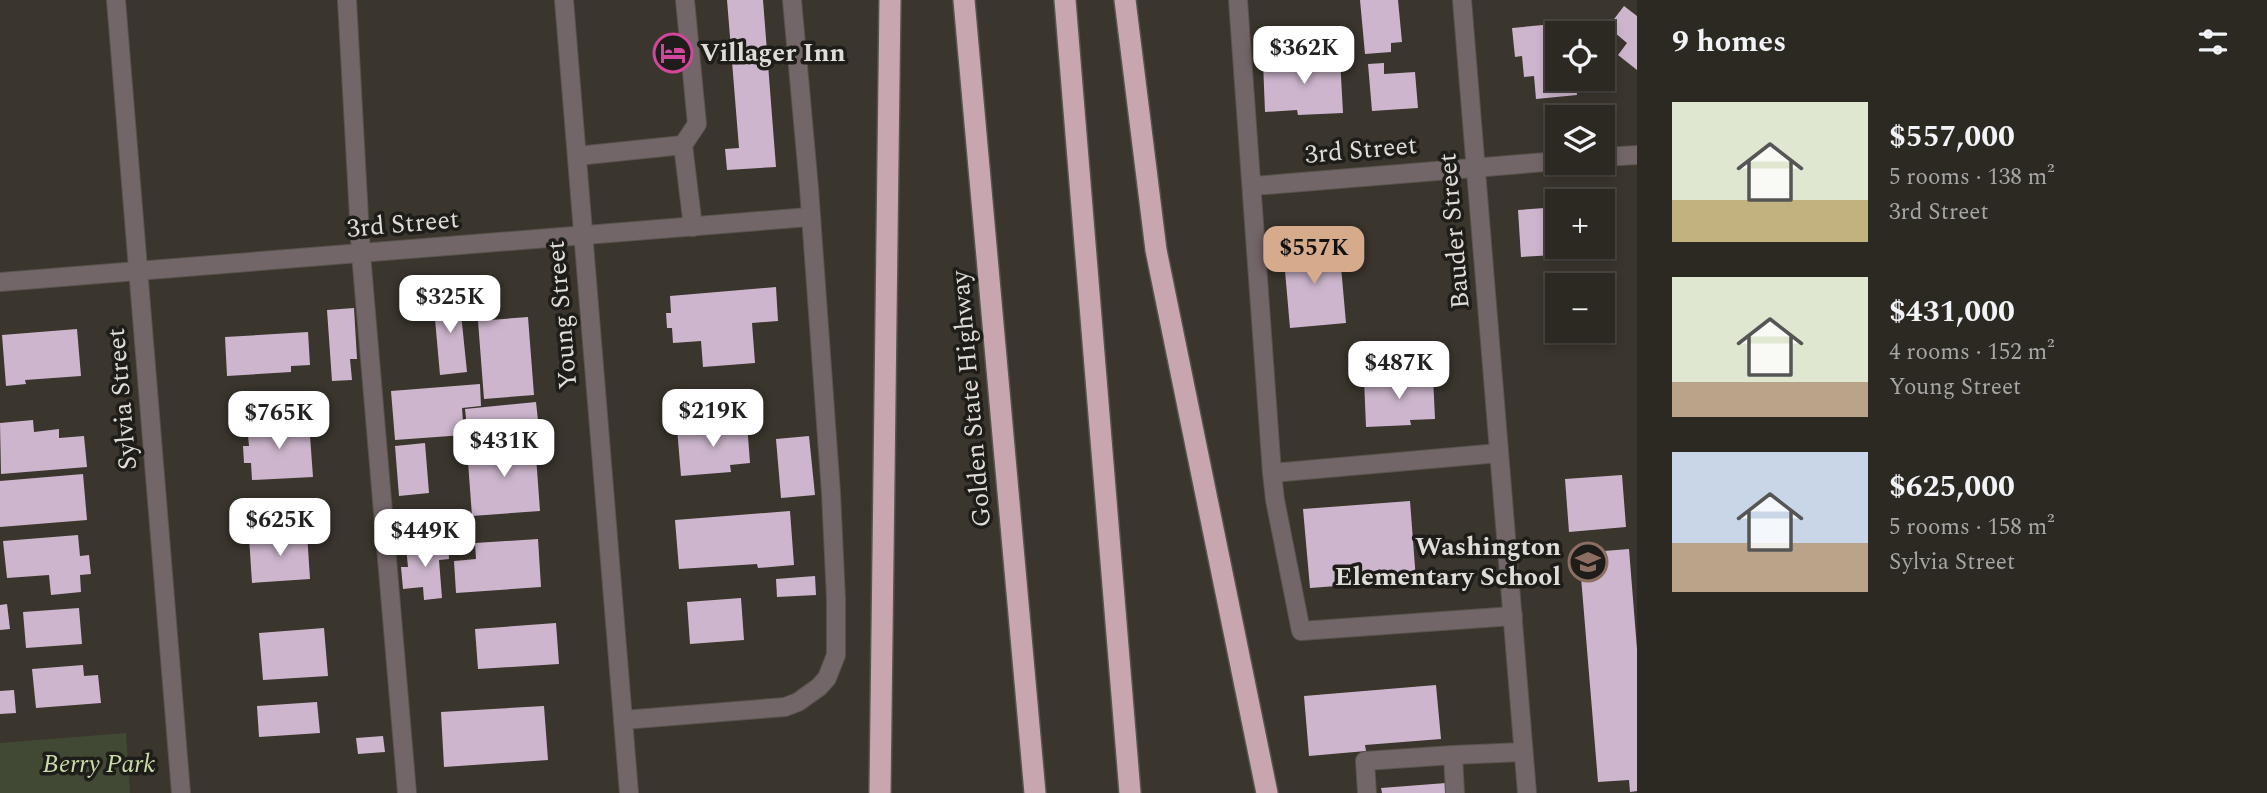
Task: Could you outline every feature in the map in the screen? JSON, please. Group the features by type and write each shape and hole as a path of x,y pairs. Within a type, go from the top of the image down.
{"highway":[{"path":"880,793 890,0"},
{"name":"Golden State Highway","path":"964,0 1035,793"},
{"path":"1065,0 1130,793"},
{"path":"1125,0 1156,250 1267,793"}],"street":[{"name":"Sylvia Street","path":"116,0 181,793"},
{"path":"347,0 361,254 407,793"},
{"name":"Young Street","path":"564,0 629,793"},
{"path":"685,0 697,124 683,145 693,227"},
{"path":"623,720 785,707 798,702 819,687 832,667 836,654 835,568 809,188 792,0"},
{"path":"1238,0 1272,473 1301,631 1513,616"},
{"name":"Bauder Street","path":"1462,0 1527,793"},
{"path":"577,156 683,145"},
{"path":"1615,156 1637,155"},
{"name":"3rd Street","path":"1253,186 1545,162"},
{"name":"3rd Street","path":"0,282 809,217"},
{"path":"1272,473 1499,453"},
{"path":"1367,793 1365,761 1523,751"},
{"path":"1453,755 1455,793"}],"green space":[{"name":"Berry Park","path":"126,733 130,793 0,793 0,743"}],"building":[{"path":"727,0 763,0 776,167 727,170 725,149 739,148"},
{"path":"1360,0 1398,0 1402,42 1391,43 1391,52 1365,54"},
{"path":"1624,6 1637,16 1637,70 1618,55 1627,43 1615,33 1615,21 1613,21"},
{"path":"1543,25 1545,91 1577,91 1577,95 1536,99 1534,76 1524,77 1522,56 1515,57 1512,28"},
{"path":"1340,58 1343,113 1298,115 1297,110 1265,112 1263,62"},
{"path":"1384,63 1384,74 1415,72 1418,108 1372,111 1368,64"},
{"path":"1545,208 1545,256 1521,257 1518,210"},
{"path":"1339,244 1346,323 1290,328 1283,248"},
{"path":"776,287 778,321 752,323 755,363 703,367 701,341 673,343 672,328 667,328 666,313 671,313 670,296"},
{"path":"459,294 467,372 440,375 433,297"},
{"path":"354,308 357,359 350,359 352,380 332,381 327,310"},
{"path":"528,317 534,395 484,399 478,321"},
{"path":"77,329 81,376 25,380 26,384 6,386 2,335"},
{"path":"308,332 310,365 291,366 291,372 227,376 225,337"},
{"path":"1433,376 1435,419 1410,420 1411,425 1366,427 1364,379"},
{"path":"480,384 481,406 462,408 464,435 395,440 391,391"},
{"path":"536,402 539,430 468,437 465,409"},
{"path":"33,420 34,432 59,429 59,438 84,436 87,467 1,474 0,423"},
{"path":"309,422 313,477 252,480 251,463 244,463 243,446 249,446 247,425"},
{"path":"747,423 750,463 730,465 731,472 681,476 677,428"},
{"path":"809,436 815,495 781,498 776,439"},
{"path":"535,442 540,511 472,516 467,448"},
{"path":"425,443 429,493 399,496 395,446"},
{"path":"83,474 87,520 0,527 0,481"},
{"path":"1622,475 1626,527 1569,532 1565,479"},
{"path":"1410,501 1416,580 1310,588 1303,509"},
{"path":"790,511 794,565 758,568 757,564 679,569 675,520"},
{"path":"307,533 310,579 252,583 249,537"},
{"path":"78,535 80,556 89,555 91,574 80,575 81,592 51,595 49,575 7,578 3,541"},
{"path":"538,539 541,587 456,593 454,561 476,559 475,543"},
{"path":"448,543 449,559 439,560 442,598 424,600 423,587 403,589 401,567 408,567 406,547"},
{"path":"1629,549 1637,649 1637,791 1630,792 1629,780 1598,782 1579,553"},
{"path":"815,576 816,595 777,597 776,579"},
{"path":"741,598 744,640 690,644 687,602"},
{"path":"7,604 10,629 0,630 0,605"},
{"path":"79,608 82,644 26,648 23,612"},
{"path":"556,623 559,664 478,669 475,629"},
{"path":"324,628 328,676 263,680 259,633"},
{"path":"83,665 84,676 98,675 101,703 36,708 32,669"},
{"path":"1436,685 1441,739 1365,745 1366,751 1309,756 1304,696"},
{"path":"14,690 16,713 0,714 0,691"},
{"path":"317,702 320,733 259,737 257,706"},
{"path":"544,706 548,760 444,767 441,712"},
{"path":"383,736 385,752 358,754 356,738"},
{"path":"1446,783 1447,793 1382,793 1381,788"}],"place":[{"name":"Villager Inn","path":"673,53"},
{"name":"Washington Elementary School","path":"1588,562"}]}
